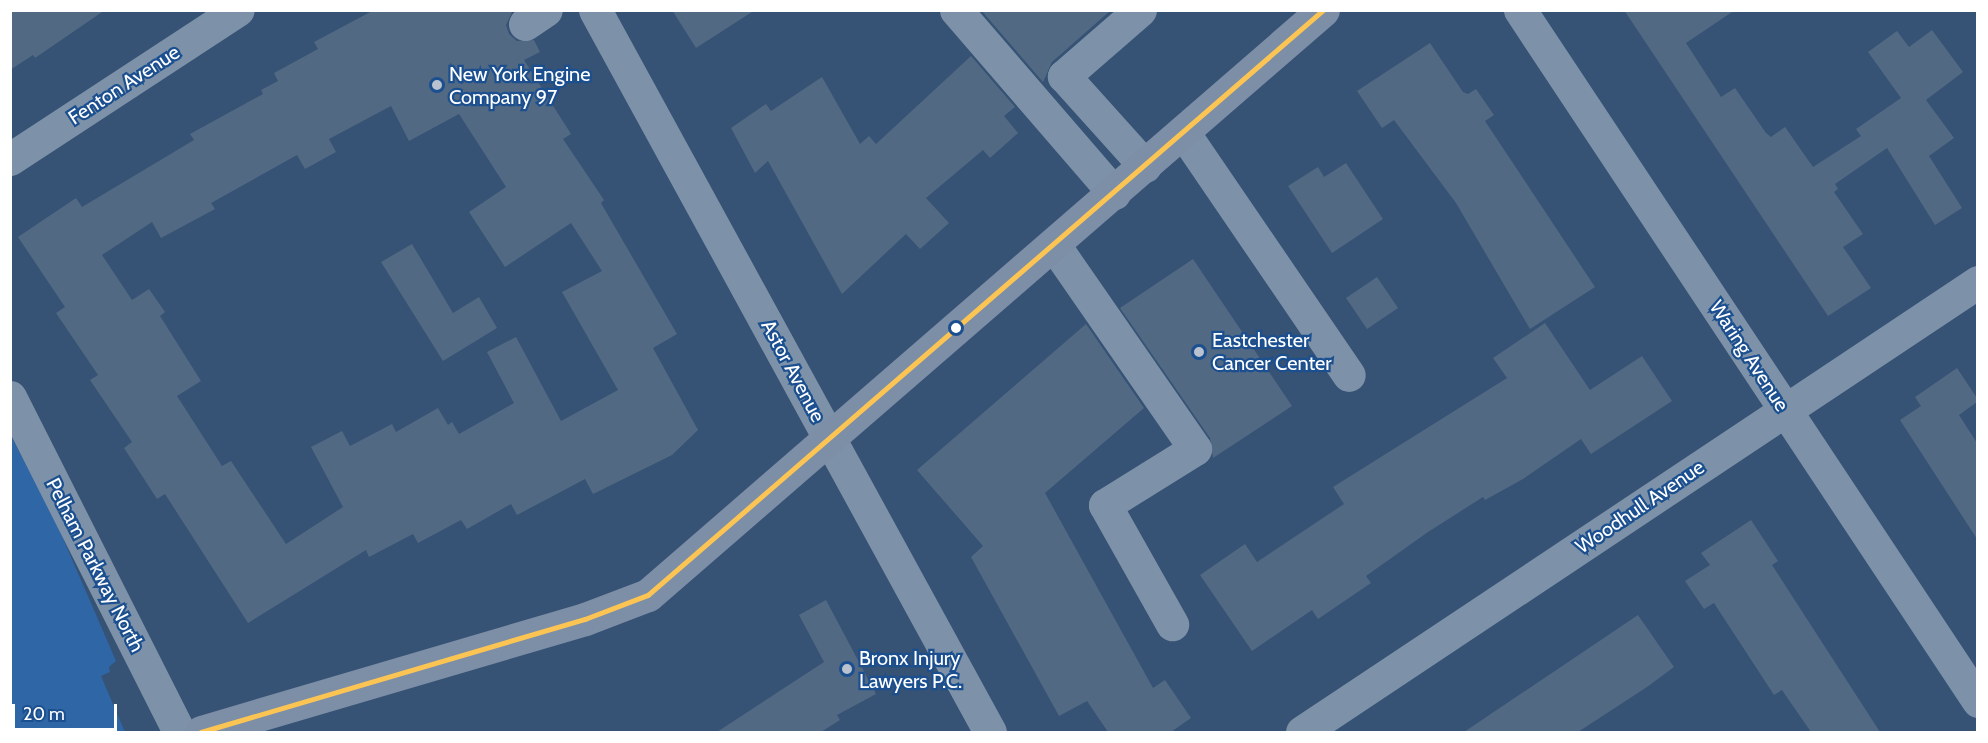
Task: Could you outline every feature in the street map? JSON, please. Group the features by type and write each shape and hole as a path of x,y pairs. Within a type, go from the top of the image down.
{"main road":[{"path":"201,732 585,619 648,595 795,466 830,440 1323,10"}],"street":[{"name":"Fenton Avenue","path":"10,159 238,10"},
{"name":"Astor Avenue","path":"596,10 990,732"},
{"path":"956,10 1114,193"},
{"path":"1140,10 1064,76 1145,166"},
{"name":"Waring Avenue","path":"1520,10 1977,701"},
{"path":"1184,132 1349,375"},
{"path":"1054,245 1195,449 1105,505 1172,624"},
{"name":"Woodhull Avenue","path":"1302,732 1977,282"},
{"name":"Pelham Parkway North","path":"10,398 179,732"}],"shaded area":[{"path":"10,434 55,520 116,661 109,667 110,672 101,676 125,732 11,732"}],"building":[{"path":"10,10 105,10 35,58 33,55 10,70"},
{"path":"374,10 513,10 506,25 509,34 517,41 534,40 540,52 524,60 571,134 563,139 604,200 601,203 677,334 653,348 698,430 672,455 593,494 585,479 517,515 511,504 467,529 461,520 418,543 413,534 369,557 366,550 248,623 165,494 157,499 124,448 132,442 90,380 98,375 56,313 65,307 18,237 76,198 82,207 194,140 190,134 263,94 261,90 278,81 274,73 318,49 314,42","holes":["391,106 409,141 459,114 506,187 469,212 505,267 571,223 602,271 562,292 618,390 561,421 516,337 487,352 514,403 459,434 452,422 448,425 438,408 396,432 392,424 350,446 342,431 311,447 343,507 286,544 231,461 222,466 177,396 201,381 160,316 165,312 149,289 132,300 102,255 152,222 161,238 215,209 211,203 297,155 305,169 336,152 329,139"]},
{"path":"672,10 755,10 696,48"},
{"path":"981,10 1111,10 1052,62 1043,82"},
{"path":"1624,10 1735,10 1686,43 1721,97 1735,88 1766,133 1771,137 1785,127 1813,167 1861,136 1856,129 1901,98 1868,52 1897,31 1909,47 1932,30 1963,72 1926,100 1954,138 1929,156 1962,208 1935,225 1887,148 1835,184 1838,189 1834,192 1863,234 1843,247 1871,288 1828,316"},
{"path":"1430,43 1463,92 1468,94 1476,89 1494,115 1485,121 1595,287 1530,329 1456,203 1394,120 1382,128 1357,91"},
{"path":"971,56 1015,107 1004,116 1018,133 990,158 983,150 926,198 949,223 920,249 906,234 842,294 768,161 755,173 731,128 766,104 771,111 822,77 860,144 869,136 876,144"},
{"path":"1346,163 1383,219 1332,253 1288,186 1318,167 1324,177"},
{"path":"412,244 453,313 479,297 497,328 443,361 381,262"},
{"name":"Eastchester Cancer Center","path":"1193,259 1292,406 1213,458 1210,438 1120,308"},
{"path":"1377,277 1398,308 1367,329 1346,298"},
{"path":"1545,323 1590,390 1642,356 1672,401 1591,454 1581,439 1523,479 1485,500 1483,497 1366,576 1371,583 1318,619 1312,610 1252,651 1200,575 1245,544 1257,562 1344,504 1333,487 1507,378 1493,358"},
{"path":"1086,324 1144,408 1045,493 1153,688 1165,680 1191,718 1171,732 1108,732 1087,701 1059,716 971,557 983,546 917,470"},
{"path":"1957,368 1977,398 1977,402 1959,415 1977,443 1977,539 1900,420 1921,406 1915,397"},
{"path":"1751,520 1778,561 1772,565 1880,732 1811,732 1782,690 1774,695 1714,603 1704,609 1685,581 1710,565 1701,553"},
{"path":"826,600 876,694 837,715 840,720 821,732 717,732 824,662 799,615"},
{"path":"1638,615 1674,667 1647,687 1578,732 1464,732"}],"transit line":[{"path":"201,732 585,619 648,595 1323,10"}],"place":[{"name":"New York Engine Company 97","path":"437,85"},
{"name":"Eastchester Cancer Center","path":"1199,352"},
{"name":"Bronx Injury Lawyers P.C.","path":"847,669"}]}
